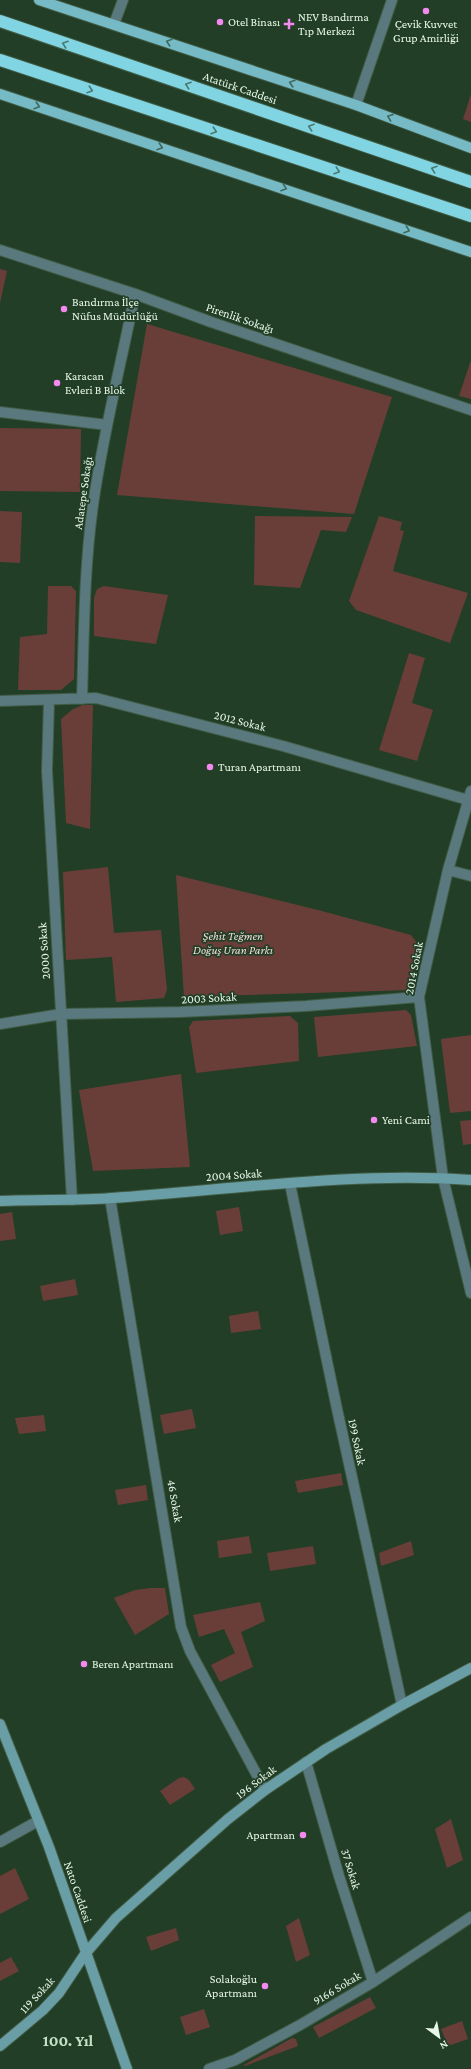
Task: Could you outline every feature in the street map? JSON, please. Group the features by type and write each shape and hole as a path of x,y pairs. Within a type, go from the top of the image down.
{"highway":[{"name":"Atatürk Caddesi","path":"0,21 471,182"},
{"path":"0,60 471,216"}],"main road":[{"name":"Atatürk Caddesi","path":"39,0 356,104 471,148"},
{"path":"0,94 267,182 471,252"}],"street":[{"path":"114,24 122,0"},
{"path":"356,104 392,0"},
{"name":"Pirenlik Sokağı","path":"0,250 135,294 211,322 471,410"},
{"name":"Adatepe Sokağı","path":"82,699 86,572 93,506 107,425 135,294"},
{"path":"0,412 107,425"},
{"name":"2012 Sokak","path":"0,701 49,701 96,698 470,796"},
{"name":"2000 Sokak","path":"49,701 47,771 72,1200"},
{"name":"2014 Sokak","path":"470,796 448,870 419,997 443,1178 471,1293"},
{"path":"448,870 471,876"},
{"name":"2003 Sokak","path":"0,1024 61,1014 180,1012 306,1006 419,997"},
{"name":"2004 Sokak","path":"0,1201 110,1198 290,1184 443,1178 471,1180"},
{"name":"199 Sokak","path":"290,1184 402,1705"},
{"name":"46 Sokak","path":"110,1198 181,1627 190,1650 265,1790"},
{"name":"196 Sokak","path":"85,1954 116,1918 134,1901 265,1790 306,1762 402,1705 471,1668"},
{"name":"Nato Caddesi","path":"0,1724 49,1847 85,1954 127,2069"},
{"name":"37 Sokak","path":"306,1762 339,1876 373,1982"},
{"path":"0,1842 38,1821"},
{"name":"9166 Sokak","path":"209,2069 235,2060 266,2044 373,1982 471,1917"},
{"name":"119 Sokak","path":"0,2046 15,2036 48,2005 59,1993 85,1954"}],"green space":[{"path":"471,94 471,122 463,119"},
{"path":"0,269 7,271 0,303"},
{"path":"147,324 392,397 354,514 117,495"},
{"path":"471,360 471,399 459,396"},
{"path":"0,428 81,429 80,492 0,491"},
{"path":"0,511 22,512 20,563 0,562"},
{"path":"255,516 352,517 346,532 321,530 300,588 254,585"},
{"path":"379,516 402,522 400,530 404,531 393,571 468,593 450,643 356,610 349,601"},
{"path":"48,586 71,586 76,591 74,679 61,690 18,690 20,637 47,634"},
{"path":"104,586 168,595 156,644 94,636 94,598 97,589"},
{"path":"409,653 425,658 412,703 433,710 417,761 379,750"},
{"path":"83,705 93,705 90,829 66,823 61,719 73,709"},
{"path":"108,867 114,933 161,930 167,990 164,998 116,1002 112,957 66,960 63,872"},
{"name":"Şehit Teğmen Doğuş Uran Parkı","path":"176,875 318,910 411,935 417,943 410,990 184,997"},
{"path":"406,1010 411,1015 417,1046 318,1057 314,1017"},
{"path":"290,1016 298,1023 299,1061 196,1073 189,1027 193,1021"},
{"path":"471,1035 471,1111 450,1113 441,1039"},
{"path":"181,1074 190,1167 93,1171 79,1090"},
{"path":"471,1120 471,1144 463,1145 460,1121"},
{"path":"239,1207 243,1231 220,1235 216,1211"},
{"path":"12,1212 16,1239 0,1241 0,1214"},
{"path":"75,1279 78,1295 43,1301 40,1286"},
{"path":"258,1311 261,1329 231,1333 229,1316"},
{"path":"192,1409 196,1428 164,1434 160,1415"},
{"path":"44,1415 46,1431 19,1434 15,1418"},
{"path":"341,1473 343,1485 298,1493 295,1481"},
{"path":"146,1485 148,1500 118,1505 115,1490"},
{"path":"249,1536 252,1553 219,1558 217,1541"},
{"path":"411,1541 414,1555 381,1566 379,1553"},
{"path":"313,1546 316,1564 270,1571 267,1553"},
{"path":"165,1588 169,1614 135,1635 114,1598 135,1590"},
{"path":"260,1602 265,1621 241,1632 253,1667 220,1682 211,1665 235,1653 224,1629 199,1637 193,1615"},
{"path":"184,1777 189,1780 195,1789 170,1805 160,1791 179,1778"},
{"path":"451,1819 463,1860 447,1868 435,1829"},
{"path":"15,1868 29,1899 0,1914 0,1876"},
{"path":"299,1918 310,1955 296,1962 286,1926"},
{"path":"176,1928 179,1940 151,1951 146,1937"},
{"path":"11,1957 19,1971 0,1981 0,1963"},
{"path":"370,1997 376,2008 319,2038 313,2027"},
{"path":"204,2009 210,2027 186,2035 180,2017"},
{"path":"462,2021 468,2039 448,2046 441,2029"},
{"path":"292,2038 296,2039 298,2046 245,2066 244,2065"}],"place":[{"name":"Çevik Kuvvet Grup Amirliği","path":"426,11"},
{"name":"Otel Binası","path":"220,22"},
{"name":"NEV Bandırma Tıp Merkezi","path":"289,24"},
{"name":"Bandırma İlçe Nüfus Müdürlüğü","path":"64,309"},
{"name":"Karacan Evleri B Blok","path":"57,383"},
{"name":"Turan Apartmanı","path":"210,767"},
{"name":"Yeni Cami","path":"374,1120"},
{"name":"Beren Apartmanı","path":"84,1664"},
{"name":"Apartman","path":"303,1835"},
{"name":"Solakoğlu Apartmanı","path":"265,1986"}],"district":[{"name":"100. Yıl","path":"68,2040"}]}
